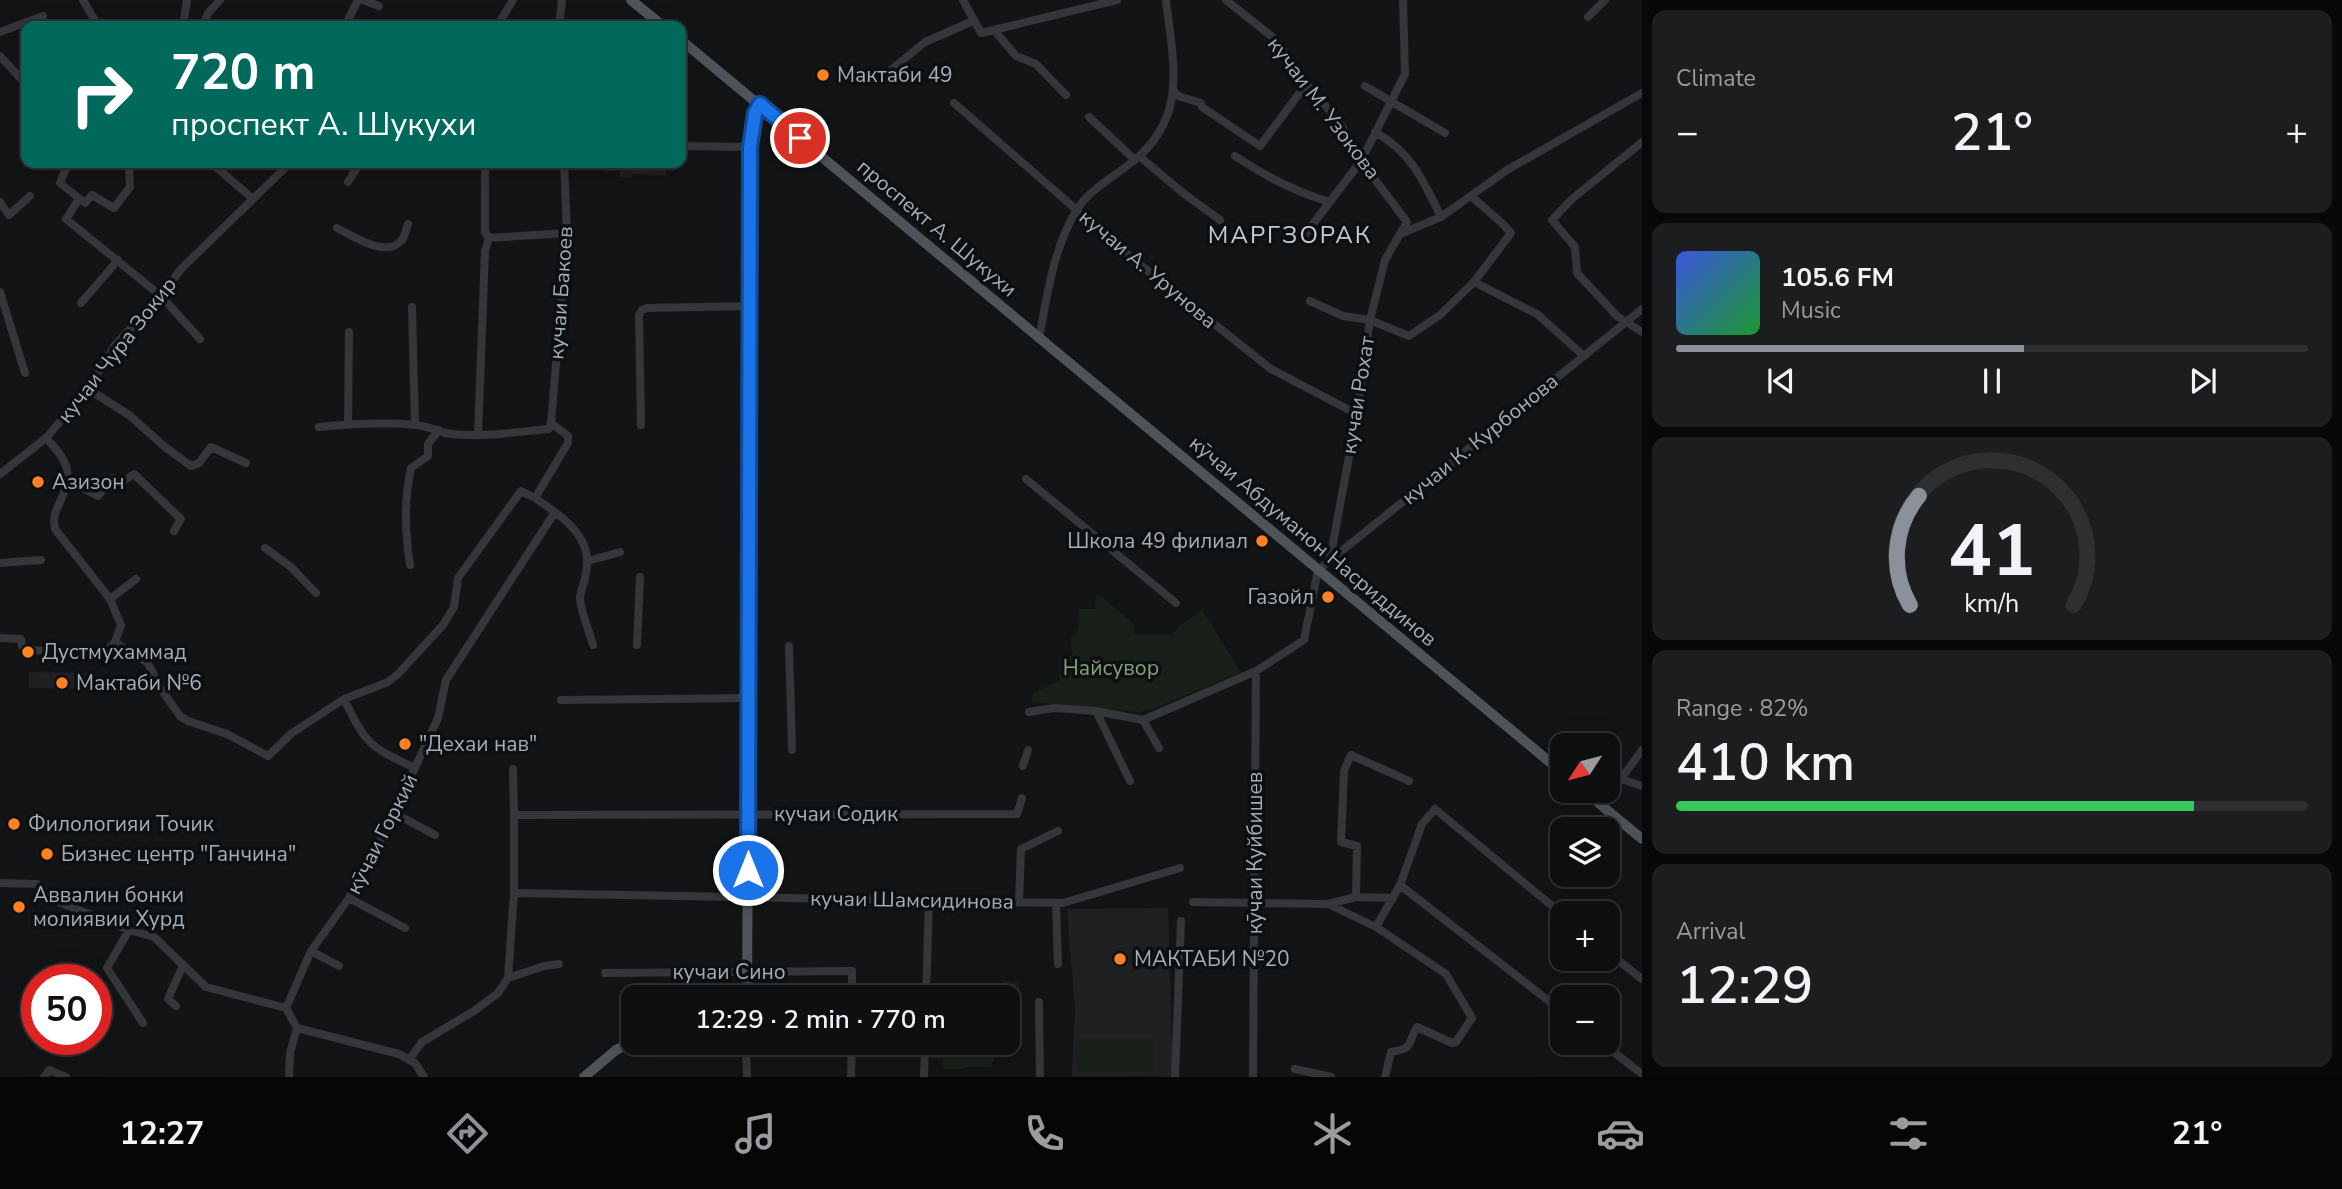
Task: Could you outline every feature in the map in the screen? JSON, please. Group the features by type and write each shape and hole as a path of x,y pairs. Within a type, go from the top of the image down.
{"main road":[{"path":"631,0 657,21"},
{"name":"проспект А. Шукухи","path":"686,44 1039,339"},
{"path":"747,985 750,147 755,113 760,104"},
{"name":"кӯчаи Абдуманон Насриддинов","path":"1039,339 1550,762"},
{"path":"1598,803 1642,839"},
{"path":"584,1077 621,1048"}],"street":[{"path":"83,0 95,21"},
{"path":"184,21 187,0"},
{"path":"205,21 208,13 220,0"},
{"path":"348,21 358,0"},
{"path":"363,0 379,6"},
{"path":"500,21 513,0"},
{"path":"560,21 562,0"},
{"path":"963,0 981,33 1116,0"},
{"path":"1039,339 1051,270 1076,210 1094,191 1154,143 1172,105 1174,69 1166,0"},
{"name":"кучаи М. Узокова","path":"1226,0 1275,38 1340,122 1361,161 1407,222 1401,231"},
{"path":"1303,237 1361,161 1405,74 1403,0"},
{"path":"1588,18 1605,0"},
{"path":"30,21 43,16"},
{"path":"886,74 925,42 973,21"},
{"path":"0,32 21,24"},
{"path":"994,30 1016,55 1037,64 1066,95"},
{"path":"0,56 21,79"},
{"path":"1173,90 1178,96 1201,103 1202,107 1260,146 1307,82"},
{"path":"1365,86 1445,133"},
{"path":"1401,231 1441,217 1507,170 1642,93"},
{"name":"кучаи А. Урунова","path":"954,103 1133,259 1271,369 1357,414"},
{"path":"1089,117 1137,158 1220,220"},
{"path":"1376,132 1394,143 1417,168 1441,217"},
{"path":"1642,142 1572,199 1552,220 1575,247 1577,272 1617,316 1642,332"},
{"path":"686,146 750,147"},
{"path":"1235,156 1265,176 1301,194 1330,202"},
{"path":"66,168 60,183 82,201"},
{"path":"129,168 130,187 114,208 92,195 82,201 66,219 160,296 200,339"},
{"path":"217,168 253,199"},
{"name":"кучаи Чура Зокир","path":"0,474 46,438 88,389 116,345 181,269 285,168"},
{"path":"348,182 357,168"},
{"path":"485,168 485,232 489,238"},
{"name":"кучаи Бакоев","path":"551,423 567,233 564,168"},
{"path":"0,202 9,215 30,196"},
{"path":"1310,301 1343,316 1370,320 1409,336 1440,315 1474,282 1511,233 1471,196"},
{"path":"337,228 383,248 394,246 402,240 408,224"},
{"name":"кучаи Рохат","path":"1331,559 1357,414 1370,320 1385,260 1401,231"},
{"path":"489,238 567,233"},
{"path":"478,435 485,251 489,238"},
{"path":"81,303 118,260"},
{"path":"1474,282 1536,314 1584,356"},
{"path":"0,292 25,373"},
{"path":"641,425 639,315 642,310 751,306"},
{"path":"412,307 415,425"},
{"name":"кучаи К. Курбонова","path":"1318,570 1642,309"},
{"path":"348,424 349,332"},
{"path":"88,389 129,415 191,466 200,463 211,447 246,463"},
{"path":"319,427 348,424 415,425 448,434 490,436 503,432 549,429 551,423 568,436 568,443 535,498"},
{"path":"410,565 407,485 411,468 428,456 428,444 439,430"},
{"path":"0,638 21,639 22,646 27,650 103,654 115,642 121,625 110,598 55,528 53,518 65,492 69,467 61,453 46,438"},
{"path":"67,480 98,496 113,478 120,483 134,474 181,519 174,531"},
{"path":"1026,479 1176,603"},
{"path":"115,642 148,663 160,688 180,716 227,734 268,756 292,733 344,699 388,682 398,674 443,625 454,607 458,578 521,491 569,523 581,541 588,561 579,599 593,645"},
{"name":"кӯчаи Горкий","path":"286,1008 311,951 349,898 394,813 438,718 446,680 555,512"},
{"path":"265,548 291,567 316,593"},
{"path":"588,561 620,552"},
{"path":"0,563 41,560"},
{"path":"1029,712 1054,708 1096,711 1143,720 1256,671 1304,640 1318,570"},
{"path":"636,645 640,577"},
{"path":"110,598 136,579"},
{"path":"789,646 792,750"},
{"name":"кӯчаи Куйбишев","path":"1253,1077 1256,671"},
{"path":"561,700 749,698"},
{"path":"344,699 362,735 372,747 415,768"},
{"path":"1096,711 1130,781"},
{"path":"1143,720 1159,748"},
{"path":"1023,766 1028,750"},
{"path":"1642,750 1621,779 1642,786"},
{"path":"1356,897 1357,846 1342,842 1344,771 1351,755 1409,781"},
{"path":"409,1059 422,1042 474,1011 498,993 508,978 514,893 513,769"},
{"name":"кучаи Содик","path":"514,815 1017,814 1022,798"},
{"path":"1376,927 1400,885 1422,824 1435,809 1550,904"},
{"path":"394,813 435,835"},
{"path":"1019,902 1021,849 1058,831"},
{"name":"кучаи Шамсидинова","path":"514,893 1063,903 1180,869"},
{"path":"0,883 37,884 51,899 154,937 206,987 286,1008 298,1028 360,1043 409,1059 424,1077"},
{"path":"1400,885 1550,1002"},
{"path":"1193,902 1328,904 1356,897 1393,898"},
{"path":"349,898 405,928"},
{"path":"926,985 929,901"},
{"path":"1056,903 1058,964"},
{"path":"1328,904 1376,927 1446,974 1472,1018 1456,1042 1452,1043 1417,1027 1404,1051 1391,1052 1385,1077"},
{"path":"1175,1077 1181,921"},
{"path":"129,930 107,968 143,1023"},
{"path":"311,951 339,966"},
{"path":"1620,962 1642,979"},
{"path":"508,978 559,964"},
{"path":"176,1006 168,999 183,965"},
{"name":"кучаи Сино","path":"605,972 852,971 852,985"},
{"path":"1038,1002 1040,1077"},
{"path":"289,1077 290,1053 298,1028"},
{"path":"746,1055 747,1077"},
{"path":"851,1077 852,1055"},
{"path":"924,1077 925,1055"},
{"path":"1617,1055 1642,1074"},
{"path":"1295,1069 1330,1077"},
{"path":"44,1077 49,1070 66,1077"}],"shaded area":[{"path":"604,168 667,168 666,176 632,174 631,178 620,177 620,170 604,172"},
{"name":"Мактаби №6","path":"29,672 96,673 96,689 29,688"},
{"name":"МАКТАБИ №20","path":"1168,908 1173,1077 1072,1076 1075,1008 1067,909"}],"green space":[{"name":"Найсувор","path":"1096,596 1101,596 1134,624 1134,634 1172,635 1179,626 1202,610 1241,672 1153,709 1138,712 1032,702 1033,693 1060,680 1059,657 1072,656 1071,638 1078,630 1079,609 1095,609"},
{"path":"1020,982 1020,985 967,985 967,983"},
{"path":"1076,1039 1153,1039 1153,1072 1076,1072"},
{"path":"932,1055 996,1055 991,1067 963,1069 943,1069 943,1059 932,1059"}],"place":[{"name":"Мактаби 49","path":"823,75"},
{"name":"Азизон","path":"38,482"},
{"name":"Школа 49 филиал","path":"1262,541"},
{"name":"Газойл","path":"1328,597"},
{"name":"Дустмухаммад","path":"28,652"},
{"name":"Мактаби №6","path":"62,683"},
{"name":"\"Дехаи нав\"","path":"405,744"},
{"name":"Филологияи Точик","path":"14,824"},
{"name":"Бизнес центр \"Ганчина\"","path":"47,854"},
{"name":"Аввалин бонки молиявии Хурд","path":"19,907"},
{"name":"МАКТАБИ №20","path":"1120,959"}],"district":[{"name":"МАРГЗОРАК","path":"1290,235"}],"route":[{"path":"748,870 750,147 755,113 760,104 800,138"}]}
